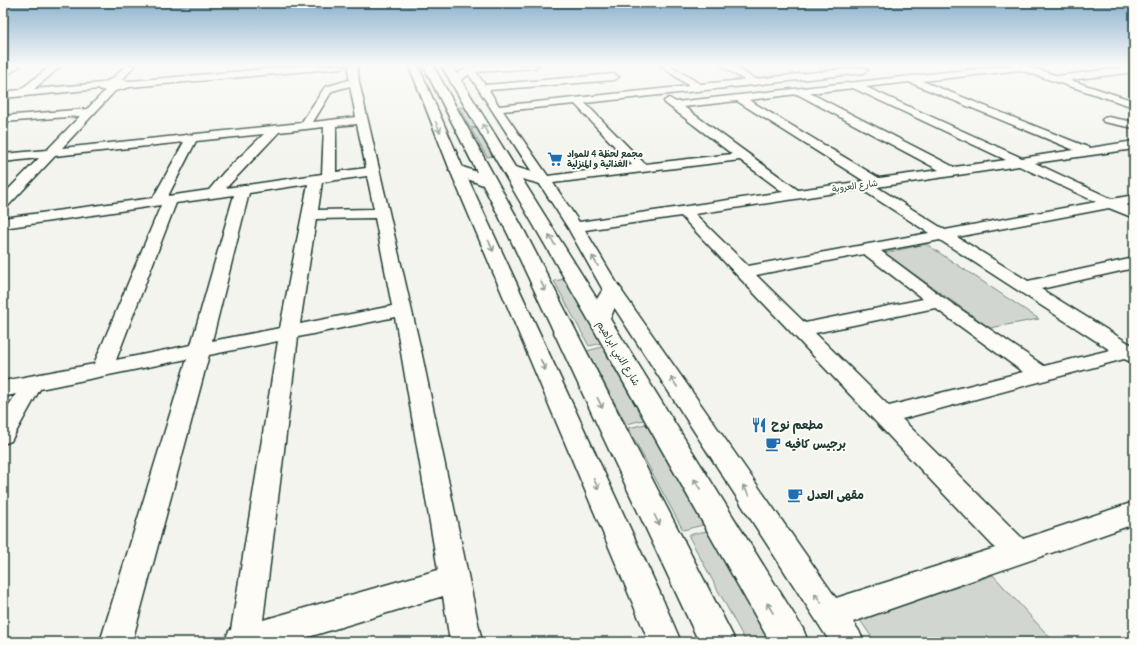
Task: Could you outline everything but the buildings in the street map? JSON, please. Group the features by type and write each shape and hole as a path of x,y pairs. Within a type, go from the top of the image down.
{"main road":[{"path":"444,95 499,200 718,642"},
{"name":"شارع النبي ابراهيم","path":"473,95 510,170 790,642"},
{"path":"457,170 499,200 531,206"},
{"path":"510,170 544,180"},
{"path":"599,318 612,290"}],"street":[{"path":"5,100 17,95"},
{"path":"3,203 89,112 103,95"},
{"path":"305,126 325,95"},
{"path":"358,95 402,310 466,642"},
{"path":"426,95 457,170 665,642"},
{"path":"487,95 576,227 612,290 848,642"},
{"path":"497,109 633,95"},
{"path":"660,95 795,195"},
{"path":"674,105 763,95"},
{"path":"806,95 953,172"},
{"path":"876,95 1134,214"},
{"path":"951,95 1089,152"},
{"path":"1106,95 1134,104"},
{"path":"739,98 870,184 943,235 1132,353"},
{"path":"578,101 642,168"},
{"path":"3,120 89,112"},
{"path":"3,158 363,120"},
{"path":"1108,120 1134,125"},
{"path":"330,124 323,178 310,215 289,332 244,641 454,579"},
{"path":"213,194 228,175 276,129"},
{"path":"102,369 164,201 192,138"},
{"name":"شارع العروبة","path":"576,227 1134,145"},
{"path":"544,180 742,156"},
{"path":"3,223 373,171"},
{"path":"116,642 200,350 243,189"},
{"path":"743,272 1134,199"},
{"path":"684,211 1018,553"},
{"path":"310,215 382,213"},
{"path":"866,248 938,302 1042,375"},
{"path":"1025,287 1134,264"},
{"path":"800,330 938,302"},
{"path":"3,389 402,310"},
{"path":"884,416 1132,353"},
{"path":"3,435 32,383"},
{"path":"830,615 1018,553 1131,518"}],"shaded area":[{"path":"459,107 467,107 478,127 470,128"},
{"path":"479,128 495,156 487,157 471,129"},
{"path":"926,244 1039,319 990,328 884,253"},
{"path":"570,278 606,342 589,346 554,281"},
{"path":"602,347 644,420 626,424 587,351"},
{"path":"646,424 703,525 683,530 628,428"},
{"path":"707,531 770,642 746,642 688,535"},
{"path":"993,575 1054,642 875,642 860,620"}],"place":[{"name":"مجمع لحظة 4 للمواد الغذائية و المنزلية","path":"555,159"},
{"name":"مطعم نوح","path":"759,425"},
{"name":"برجيس كافيه","path":"773,444"},
{"name":"مقهى العدل","path":"795,495"}]}
